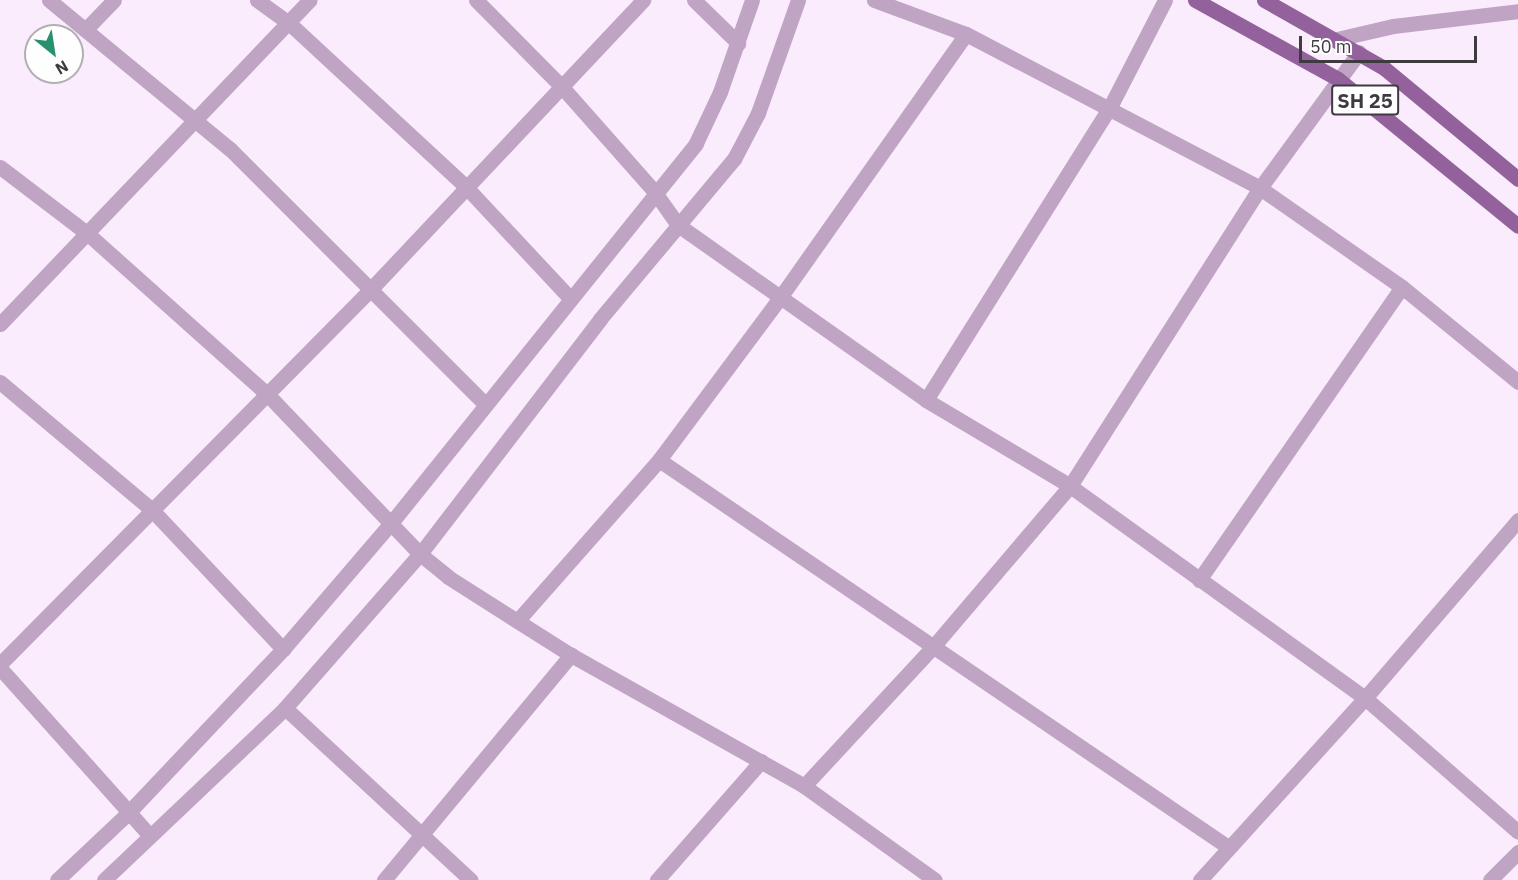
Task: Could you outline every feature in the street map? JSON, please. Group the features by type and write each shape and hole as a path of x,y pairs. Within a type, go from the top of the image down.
{"main road":[{"name":"SH 25","path":"1195,0 1338,79 1518,226"},
{"path":"1264,0 1359,52 1427,102 1518,179"}],"street":[{"path":"49,0 198,121 484,403"},
{"path":"86,29 114,0"},
{"path":"257,0 289,23 467,188 569,297"},
{"path":"0,324 198,121 310,0"},
{"path":"476,0 562,87 654,191 678,225 779,299 926,400 1070,486 1365,698 1518,831"},
{"path":"150,836 0,666 369,291 643,0"},
{"path":"694,0 738,44"},
{"path":"57,880 128,813 283,649 391,523 654,191 696,143 710,119 752,0"},
{"path":"104,880 285,708 420,554 748,138 798,0"},
{"path":"874,0 966,34 1110,107 1260,188 1402,287 1518,382"},
{"path":"926,400 1110,107 1165,0"},
{"path":"1337,39 1393,26 1518,11"},
{"path":"518,620 658,460 779,299 966,34"},
{"path":"804,786 932,648 1070,486 1260,188 1359,52"},
{"path":"0,167 88,234 268,394 420,554 448,577 571,655 804,786 933,879"},
{"path":"1199,580 1402,287"},
{"path":"0,382 153,511 283,649"},
{"path":"658,460 1228,847"},
{"path":"1200,880 1365,698 1518,520"},
{"path":"384,880 422,838 571,655"},
{"path":"285,708 422,838 471,880"},
{"path":"657,880 762,761"},
{"path":"1490,880 1518,852"}]}
